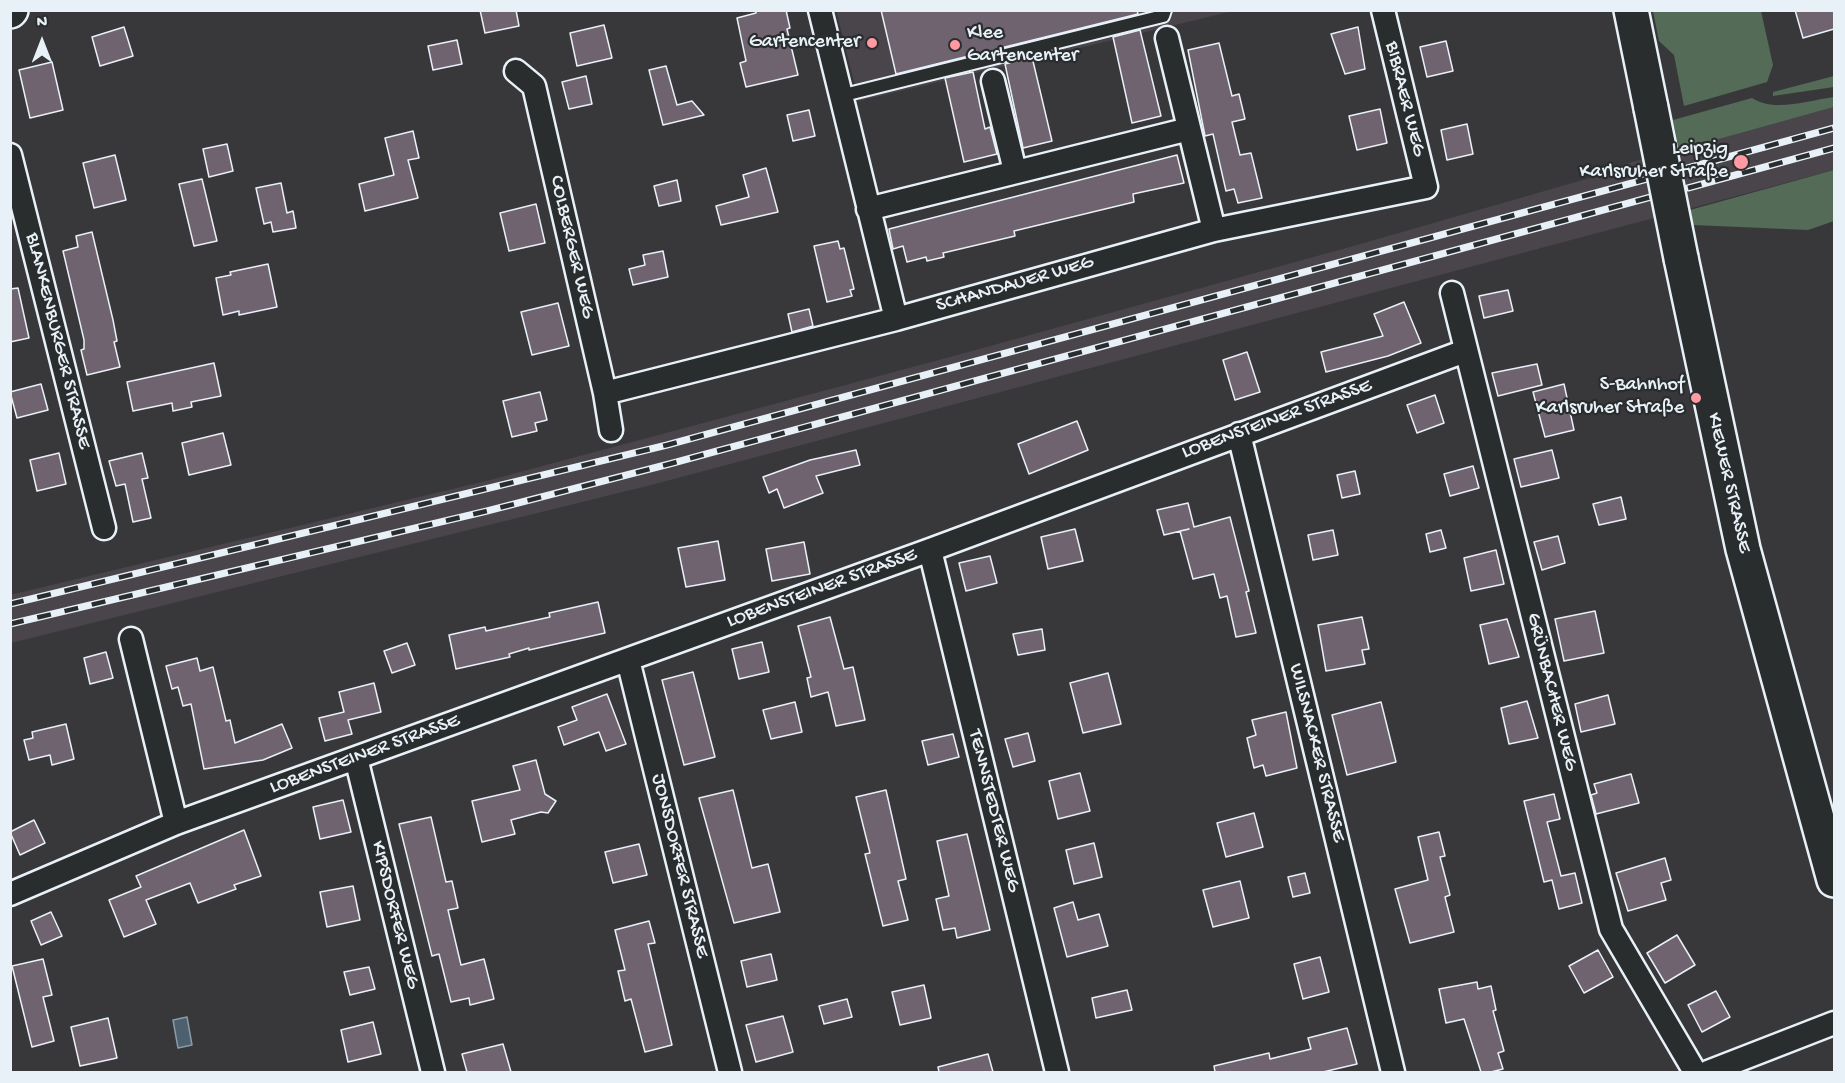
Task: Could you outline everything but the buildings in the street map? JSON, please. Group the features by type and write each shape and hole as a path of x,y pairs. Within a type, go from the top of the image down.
{"street":[{"path":"820,10 896,319"},
{"name":"BIBRAER WEG","path":"1383,10 1426,187"},
{"name":"KIEWER STRASSE","path":"1631,10 1743,549 1834,880"},
{"path":"1167,38 1214,230"},
{"name":"COLBERGER WEG","path":"516,71 534,86 605,393 611,430"},
{"path":"993,81 1015,171"},
{"path":"868,208 1189,129"},
{"name":"BLANKENBURGER STRASSE","path":"10,155 104,528"},
{"name":"SCHANDAUER WEG","path":"605,393 896,319 1214,230 1426,187"},
{"name":"GRÜNBACHER WEG","path":"1452,293 1611,929 1695,1072"},
{"name":"LOBENSTEINER STRASSE","path":"10,894 176,823 930,550 1465,351"},
{"name":"WILSNACKER STRASSE","path":"1239,434 1393,1072"},
{"name":"TENNSTEDTER WEG","path":"930,550 1057,1072"},
{"path":"131,639 176,823"},
{"name":"JONSDORFER STRASSE","path":"628,660 730,1072"},
{"name":"KIPSDORFER WEG","path":"356,758 433,1072"},
{"path":"1708,1072 1834,1023"}],"lane":[{"path":"840,96 1163,16 1165,10"}],"shaded area":[{"path":"836,10 1233,11 859,101"},
{"path":"1834,107 1834,170 655,484 11,643 10,595 490,480 950,357 1357,245 1600,175 1614,167"}],"green space":[{"path":"1653,11 1761,11 1773,65 1767,82 1684,106 1674,55 1659,41"},
{"path":"1834,76 1834,87 1773,96 1773,92"},
{"path":"1834,97 1834,107 1679,150 1673,120 1752,98 1771,105 1781,105"},
{"path":"1834,170 1834,221 1808,230 1693,225 1690,210"}],"water":[{"path":"187,1017 192,1045 178,1048 173,1020"}],"railway":[{"path":"1684,169 1834,128"},
{"path":"1688,188 1834,148"},
{"path":"10,604 667,445 1647,179"},
{"path":"10,624 487,511 673,463 1651,197"}],"place":[{"name":"Gartencenter","path":"872,43"},
{"name":"Klee Gartencenter","path":"955,45"},
{"name":"Leipzig Karlsruher Straße","path":"1741,162"},
{"name":"S-Bahnhof Karlsruher Straße","path":"1696,398"}]}
